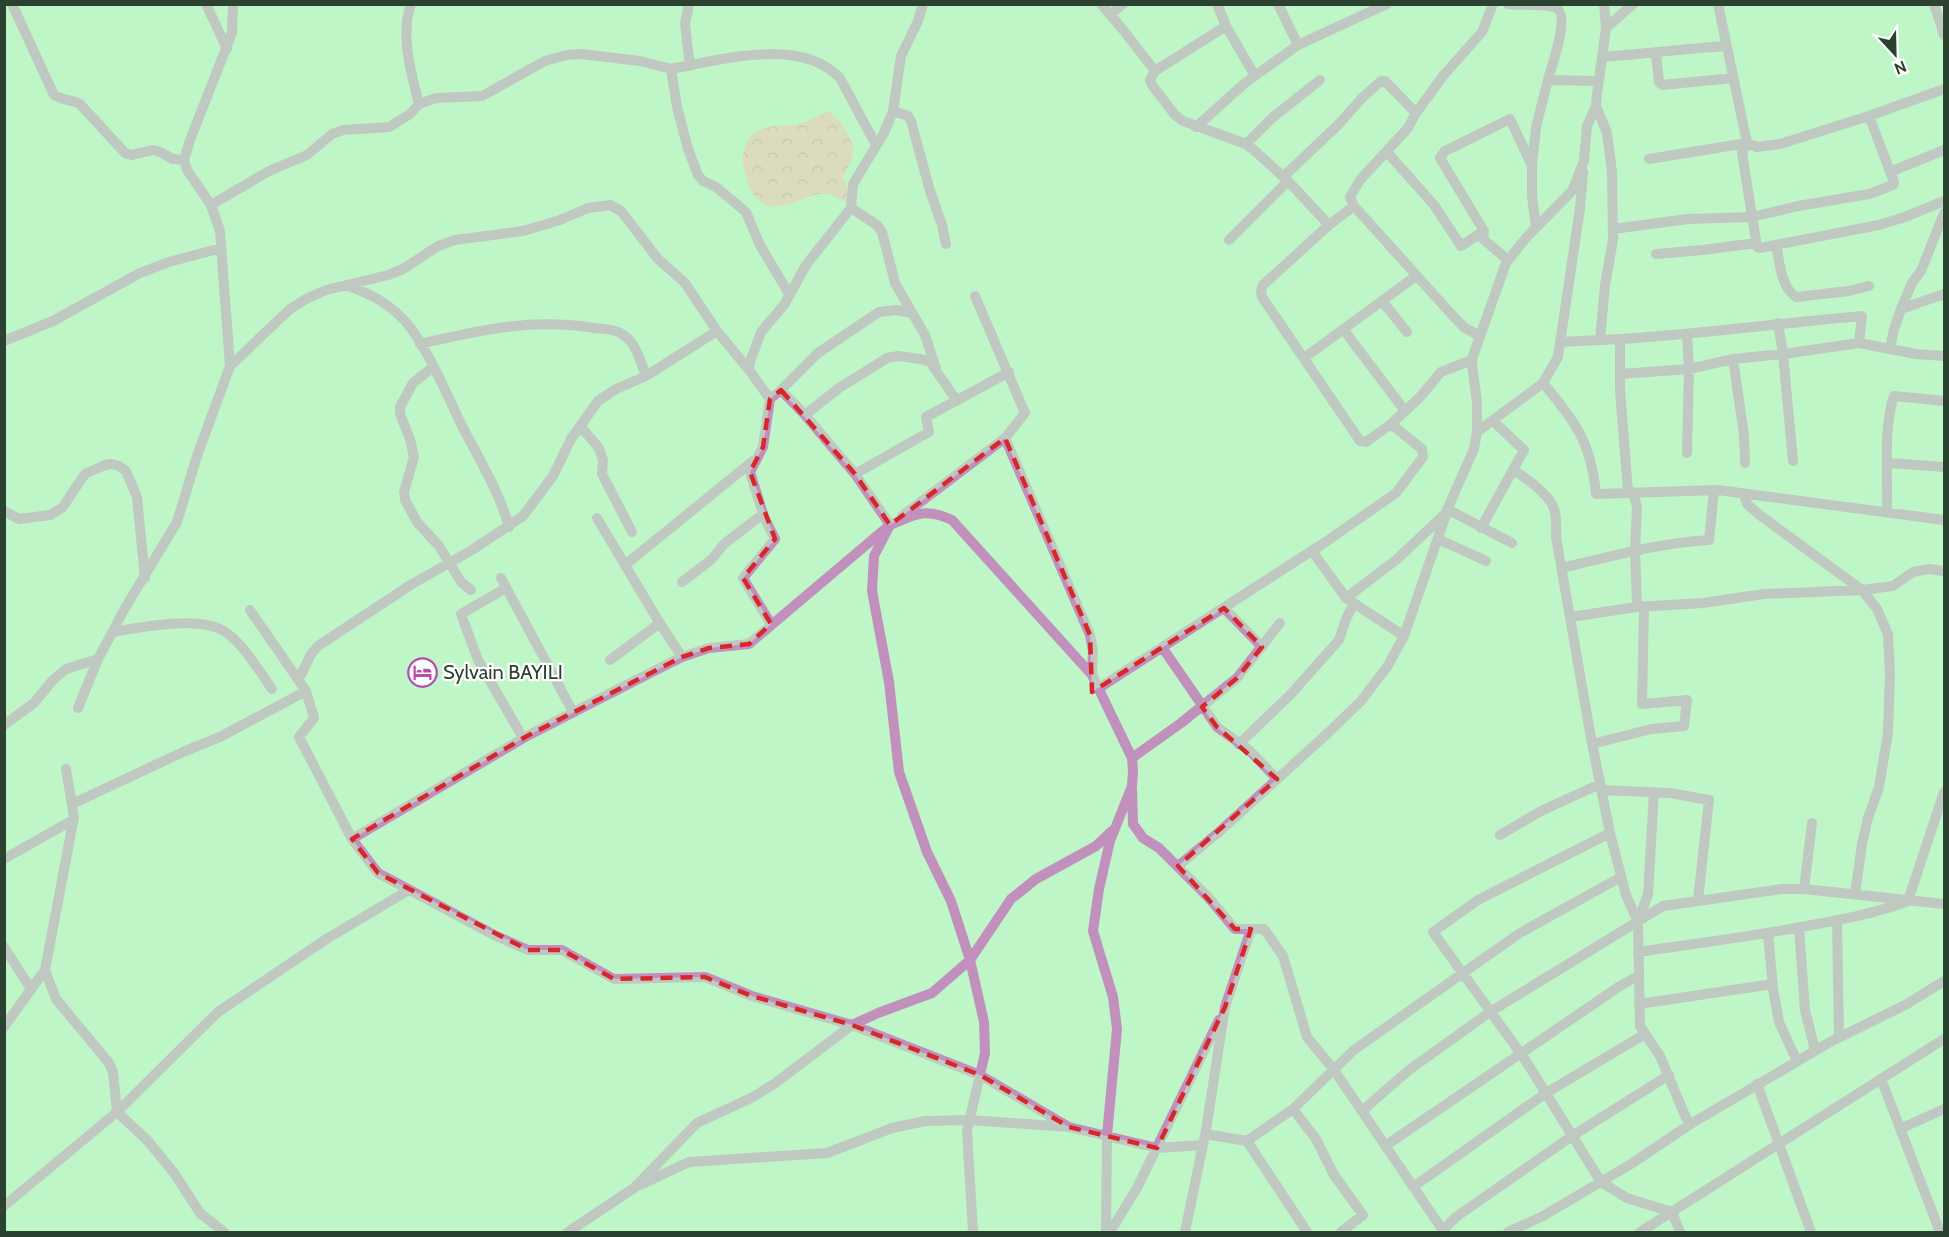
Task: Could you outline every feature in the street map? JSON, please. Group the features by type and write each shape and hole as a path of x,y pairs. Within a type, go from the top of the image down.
{"street":[{"path":"12,4 54,95 60,99 72,100 80,104 125,153 131,155 153,150 173,159 184,160"},
{"path":"206,4 227,49"},
{"path":"78,708 98,659 125,608 177,522 197,456 230,366 220,231 211,205 187,170 184,160 227,49 232,33 233,4"},
{"path":"411,4 407,34 411,72 419,104"},
{"path":"689,4 685,24 690,66"},
{"path":"749,370 761,332 784,305 806,265 851,208 853,184 885,133 893,111 901,56 918,21 923,4"},
{"path":"1101,4 1155,71"},
{"path":"1110,15 1123,4"},
{"path":"1217,4 1226,26 1255,76"},
{"path":"1278,4 1298,45"},
{"path":"1196,127 1255,76 1298,45 1388,4"},
{"path":"1480,336 1465,328 1416,276 1354,206 1350,197 1360,180 1408,128 1443,76 1482,32 1493,4"},
{"path":"1508,4 1558,9 1562,22 1536,128 1532,166 1532,196 1536,227"},
{"path":"1477,432 1543,383 1555,363 1561,342 1580,208 1587,126 1596,106 1606,28 1604,4"},
{"path":"1606,28 1633,4"},
{"path":"1718,4 1747,143 1742,153 1757,247 1879,225 1944,201"},
{"path":"1934,4 1943,22 1944,35"},
{"path":"1226,26 1155,71 1150,80 1152,85 1175,115 1196,127 1246,144 1286,179 1329,225"},
{"path":"1602,57 1656,54 1682,49 1725,46"},
{"path":"211,205 269,171 307,155 332,134 343,130 389,126 410,114 419,104 436,98 482,96 545,61 566,55 618,58 671,69 760,54 807,59 834,72 840,78 876,145"},
{"path":"1656,54 1659,82 1662,85 1733,78"},
{"path":"671,69 677,107 688,149 698,175 746,212 760,245 789,294"},
{"path":"1246,144 1272,118 1320,80"},
{"path":"1548,80 1598,81"},
{"path":"1229,240 1362,98 1381,81 1385,81 1416,113"},
{"path":"1649,159 1747,143 1757,147 1780,144 1944,90"},
{"path":"1596,106 1607,133 1612,172 1612,246 1605,285 1600,340"},
{"path":"893,111 908,117 911,121 946,244"},
{"path":"1612,229 1689,219 1752,217 1798,206 1869,194 1893,185 1894,182 1869,116"},
{"path":"1508,260 1483,239 1484,231 1440,158 1445,151 1510,119 1532,166"},
{"path":"1890,172 1944,150"},
{"path":"1387,152 1434,205 1461,246 1484,231"},
{"path":"1178,866 1277,780 1361,701 1387,667 1404,636 1446,511 1474,449 1477,432 1477,402 1472,360 1508,260 1536,227 1572,191 1584,161"},
{"path":"230,366 290,309 326,290 396,272 411,264 424,253 455,240 523,231 560,220 588,208 610,205 621,211 658,258 685,283 717,331 770,399 764,447 750,472 763,514 775,539 743,578 771,624"},
{"path":"1354,206 1329,225 1263,285 1261,291 1262,297 1363,443 1391,424 1419,398 1441,372 1472,360"},
{"path":"851,208 877,225 882,232 895,283 925,335 937,372"},
{"path":"1890,348 1900,309 1912,283 1921,271 1944,213"},
{"path":"1656,254 1756,243"},
{"path":"1776,245 1783,279 1792,295 1796,297 1849,291 1869,286"},
{"path":"4,341 53,321 140,273 169,262 221,248"},
{"path":"1304,358 1416,276"},
{"path":"346,285 373,295 381,301 402,318 420,344 492,484 506,514 509,527"},
{"path":"1900,309 1944,294"},
{"path":"352,839 523,738 682,657 709,648 749,644 890,525 1005,438 1025,413 975,296"},
{"path":"1382,301 1407,332"},
{"path":"770,399 818,353 879,312 896,310 912,313"},
{"path":"1561,342 1687,335 1778,323 1862,316 1859,343"},
{"path":"1778,323 1793,461"},
{"path":"420,344 480,330 532,324 570,324 614,331 625,336 632,344 646,376"},
{"path":"1343,329 1405,411"},
{"path":"301,675 311,654 318,646 412,584 451,563 523,516 537,501 580,426 598,401 616,389 646,376 717,331"},
{"path":"1687,335 1689,369 1687,453"},
{"path":"1592,744 1652,729 1684,726 1687,700 1642,704 1641,607 1635,550 1637,507 1630,492 1620,374 1620,339"},
{"path":"1620,374 1689,369 1733,359 1859,343 1916,354 1944,356"},
{"path":"805,415 839,388 887,358 898,356 930,362 957,401"},
{"path":"1733,359 1744,435 1745,463"},
{"path":"433,367 412,383 400,407 400,414 414,457 404,492 405,500 417,522 439,546 461,582 471,590"},
{"path":"855,474 929,432 926,417 1009,372"},
{"path":"1543,383 1570,415 1583,438 1592,462 1596,494 1714,491 1944,520"},
{"path":"781,390 855,474 890,525"},
{"path":"1887,512 1890,408 1894,396 1944,401"},
{"path":"1481,528 1524,450 1493,421"},
{"path":"1099,688 1312,551 1396,493 1423,457 1422,449 1391,424"},
{"path":"580,426 599,448 603,460 602,474 632,532"},
{"path":"1005,438 1090,635 1093,651 1092,675"},
{"path":"625,565 758,456"},
{"path":"1888,463 1944,467"},
{"path":"4,511 18,519 50,515 62,508 85,474 105,465 119,466 126,471 136,497 145,578"},
{"path":"1513,470 1527,478 1552,503 1555,511 1556,537 1592,744 1621,877 1638,922"},
{"path":"1562,568 1677,542 1709,540 1714,491"},
{"path":"1744,494 1747,504 1761,516 1862,590 1877,609 1888,634 1890,674 1888,733 1879,787 1862,844 1855,894"},
{"path":"1446,511 1512,543"},
{"path":"1239,744 1291,694 1339,640 1350,601 1446,511"},
{"path":"973,1233 967,1131 985,1053 984,1022 970,960 951,901 927,852 899,772 889,682 872,591 874,556 890,525 922,512 941,515 952,520 1092,675 1132,759 1133,824 1143,838 1159,848 1178,866 1235,929 1264,929 1283,956 1307,1037 1334,1070 1443,1231 1456,1217 1572,1136 1669,1075"},
{"path":"682,582 712,559 724,544 763,514"},
{"path":"597,518 682,657"},
{"path":"1438,539 1486,561"},
{"path":"1312,551 1350,601 1404,636"},
{"path":"1570,617 1764,594 1862,590 1893,586 1912,572 1929,569 1944,571"},
{"path":"523,738 478,660 461,614 503,583 573,712"},
{"path":"1224,608 1262,647"},
{"path":"250,610 306,692 314,718 300,737 352,839 378,873 494,935 528,950 562,950 614,979 705,977 752,996 852,1025 980,1076 1070,1127"},
{"path":"610,660 660,623"},
{"path":"1132,759 1237,678 1280,623"},
{"path":"113,632 154,625 202,625 220,629 233,639 272,689"},
{"path":"1162,647 1217,727 1249,750 1277,780"},
{"path":"4,725 34,703 53,680 66,669 98,659"},
{"path":"72,804 222,736 306,692"},
{"path":"4,1027 45,970 73,820 66,769"},
{"path":"1108,1233 1107,1135 1118,1029 1113,997 1093,931 1099,889 1114,830 1132,786"},
{"path":"1500,835 1541,811 1601,787 1709,800 1698,900"},
{"path":"1654,792 1648,894 1638,922 1640,1026 1660,1056 1689,1125"},
{"path":"1638,952 1768,933 1837,920 1881,911 1908,901 1941,811 1944,792"},
{"path":"4,859 73,820"},
{"path":"1804,889 1812,823"},
{"path":"634,1188 698,1123 767,1089 852,1025 932,993 970,960 1011,899 1036,879 1096,846 1114,830"},
{"path":"1610,833 1478,900 1433,932 1520,1054 1601,1182 1627,1198 1672,1212"},
{"path":"568,1233 634,1188 689,1162 827,1153 892,1128 925,1121 970,1120 1070,1127 1157,1148 1204,1139 1247,1141 1293,1109 1354,1050 1462,973 1520,933 1621,877"},
{"path":"1362,1111 1410,1070 1490,1012 1663,906 1782,889 1804,889 1944,904"},
{"path":"4,1206 117,1112 218,1012 328,938 409,890"},
{"path":"1837,920 1839,1037"},
{"path":"1799,927 1805,1010 1815,1050"},
{"path":"1108,1233 1137,1188 1226,1007 1251,929"},
{"path":"1768,933 1779,1022 1797,1061"},
{"path":"4,947 31,989"},
{"path":"45,970 56,999 109,1064 113,1072 117,1112 144,1137 161,1157 200,1213 224,1233"},
{"path":"1385,1146 1638,976"},
{"path":"1508,1233 1543,1216 1601,1182 1689,1125 1815,1050 1907,1004 1944,981"},
{"path":"1639,1004 1773,984"},
{"path":"1185,1233 1204,1139 1226,1007"},
{"path":"1413,1187 1546,1093 1645,1034"},
{"path":"1640,1233 1944,1039"},
{"path":"1881,1079 1900,1129 1940,1218 1940,1233"},
{"path":"1757,1084 1811,1233"},
{"path":"1293,1109 1316,1139 1334,1175 1362,1215 1341,1233"},
{"path":"1900,1129 1944,1109"},
{"path":"1247,1141 1307,1233"},
{"path":"1672,1212 1680,1233"}],"highlighted area":[{"path":"781,390 855,474 890,525 1005,438 1090,635 1092,692 1224,608 1262,647 1237,678 1202,707 1217,727 1277,779 1178,866 1235,929 1251,929 1225,1007 1157,1148 1069,1127 980,1075 852,1025 752,996 705,977 614,979 562,950 528,950 378,873 352,839 527,736 682,657 709,648 749,644 771,624 743,578 775,539 750,472 763,447 770,399"}],"green space":[{"path":"827,111 841,123 852,142 853,154 843,177 849,191 848,199 845,202 822,194 786,205 770,206 762,203 753,195 746,176 743,163 747,143 760,130 781,125 793,126"}],"place":[{"name":"Sylvain BAYILI","path":"422,672"}]}
